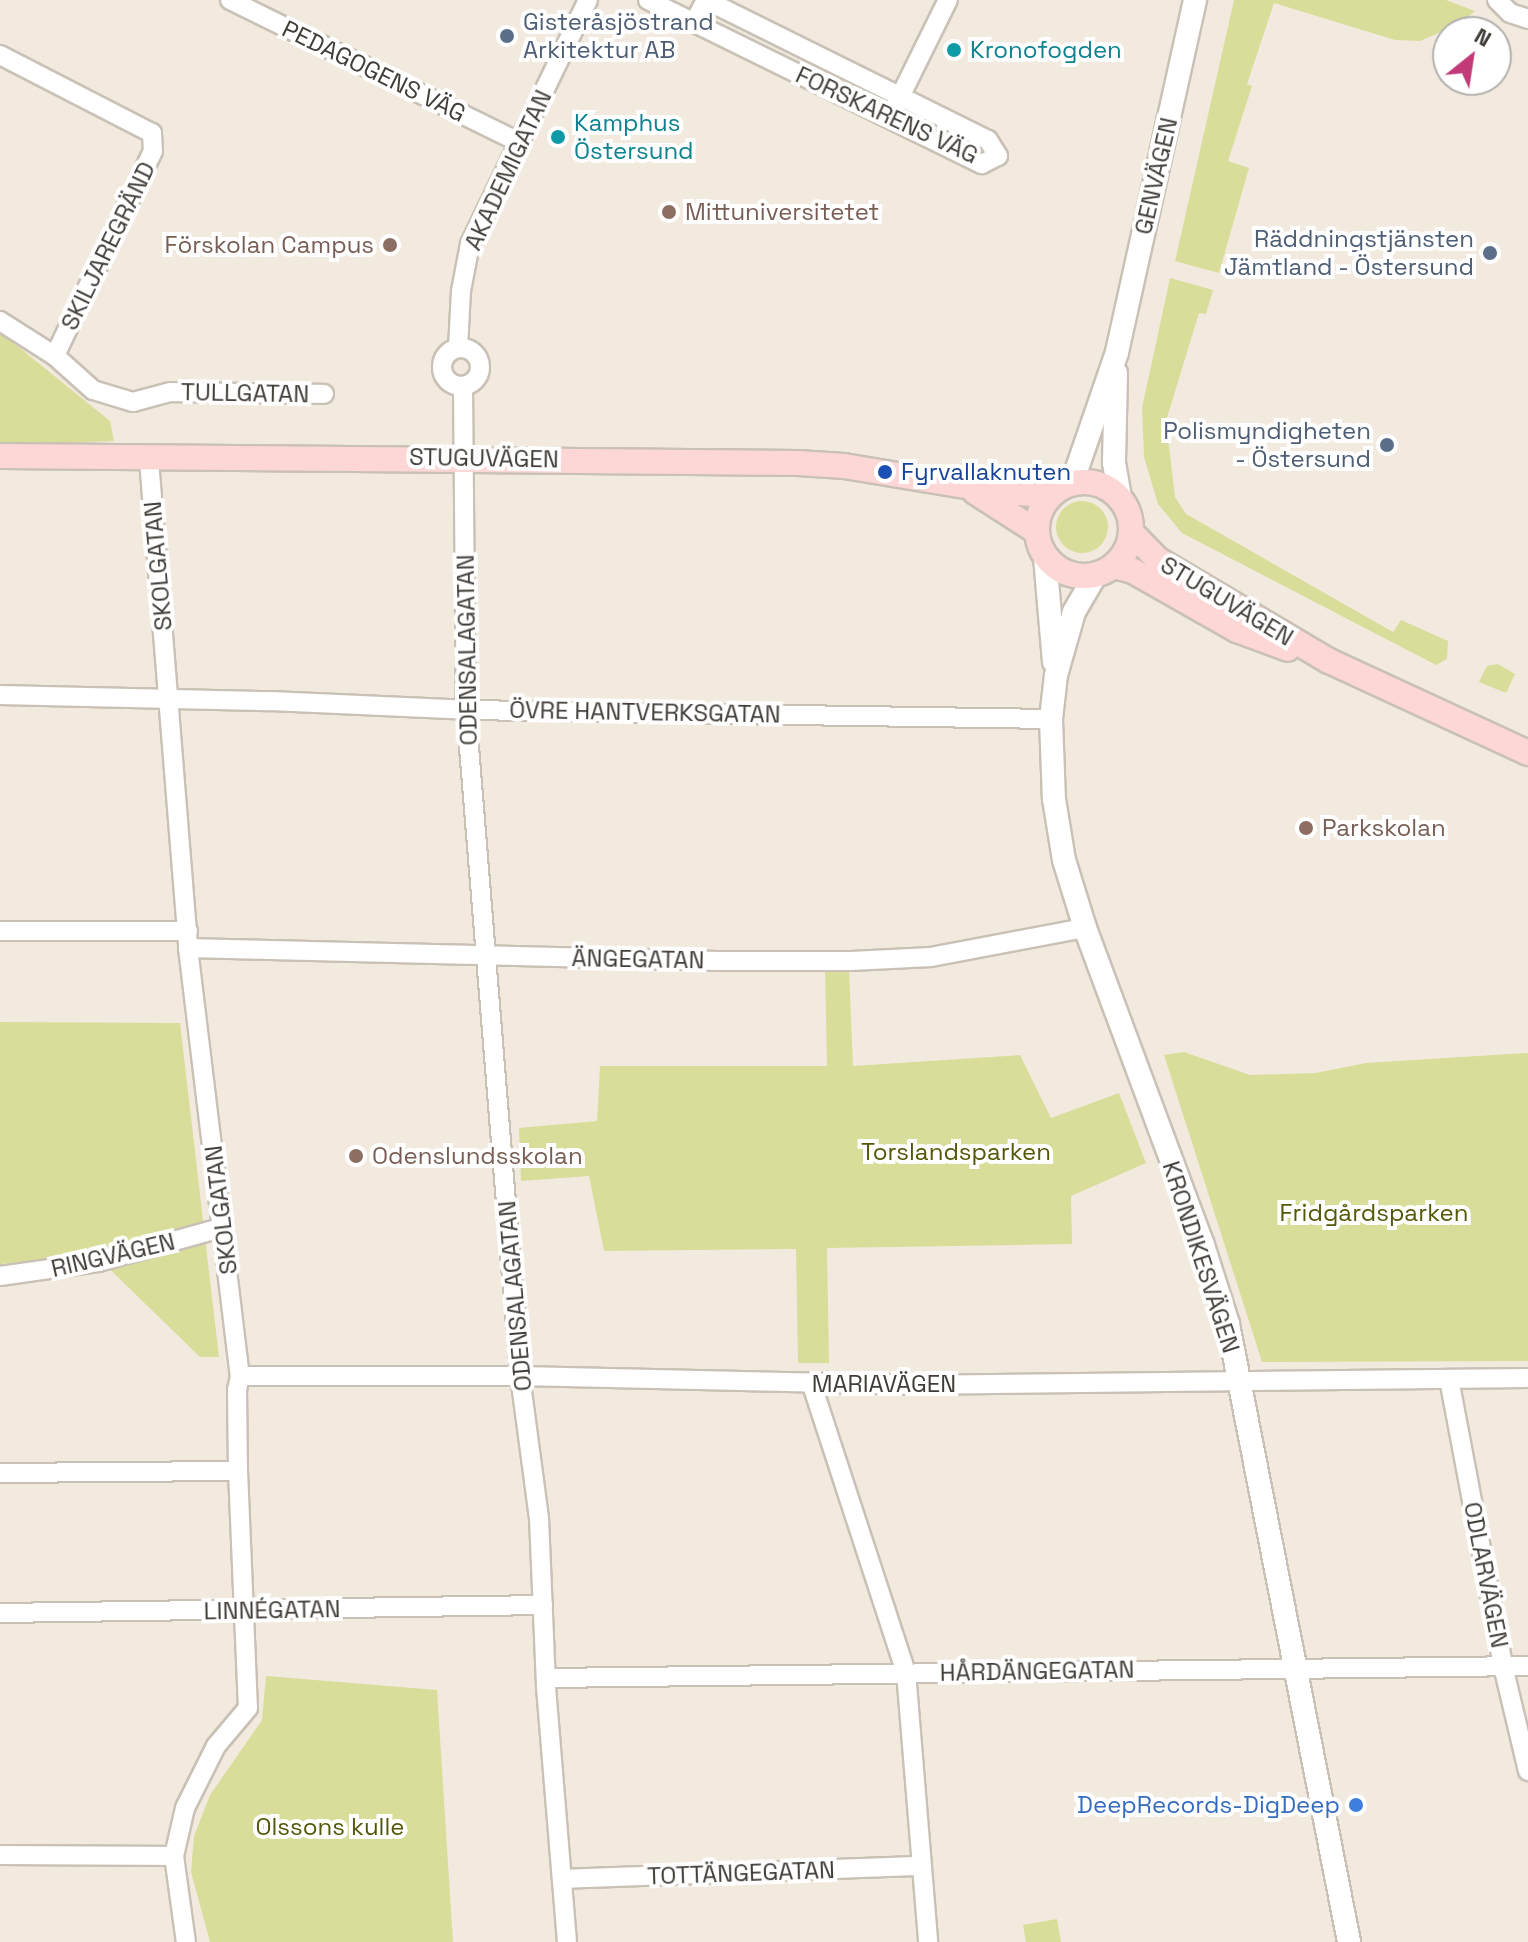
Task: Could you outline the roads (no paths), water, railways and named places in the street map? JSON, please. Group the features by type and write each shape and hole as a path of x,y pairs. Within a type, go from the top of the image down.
{"main road":[{"name":"STUGUVÄGEN","path":"0,456 149,460 464,457 798,463 844,466 966,487 1050,495"},
{"path":"1089,482 1106,487 1120,498 1129,514 1132,533 1127,551 1104,571 1076,576 1059,570 1045,557 1036,531 1040,512 1050,495 1072,483 1089,482"},
{"name":"STUGUVÄGEN","path":"966,487 1036,531"},
{"name":"STUGUVÄGEN","path":"1132,533 1157,559 1329,661 1528,753"},
{"name":"STUGUVÄGEN","path":"1104,571 1133,571 1237,630 1329,661"}],"street":[{"name":"PEDAGOGENS VÄG","path":"230,0 519,142"},
{"name":"AKADEMIGATAN","path":"458,348 461,291 470,244 588,0"},
{"name":"FORSKARENS VÄG","path":"648,0 982,164 998,156 988,140 706,0"},
{"path":"694,23 706,0"},
{"path":"889,118 948,0"},
{"name":"GENVÄGEN","path":"1072,483 1117,352 1195,0"},
{"path":"1497,0 1510,13 1528,19"},
{"name":"SKILJAREGRÄND","path":"0,55 152,133 153,151 55,356"},
{"name":"TULLGATAN","path":"0,321 55,356 93,390 133,402 170,392 324,394"},
{"path":"458,348 470,350 480,365 478,376 463,386 450,383 442,366 447,354 458,348"},
{"name":"GENVÄGEN","path":"1117,352 1114,463 1120,498"},
{"name":"ODENSALAGATAN","path":"463,386 466,710 520,1376 536,1490 546,1678 567,1942"},
{"name":"SKOLGATAN","path":"149,460 188,940 240,1376 237,1390 238,1471 248,1708 216,1746 191,1795 174,1856 186,1942"},
{"name":"KRONDIKESVÄGEN","path":"1045,557 1056,675"},
{"name":"KRONDIKESVÄGEN","path":"1104,571 1074,612 1056,675 1051,719 1056,814 1064,860 1085,928 1203,1245 1228,1324 1349,1942"},
{"name":"ÖVRE HANTVERKSGATAN","path":"0,695 271,701 466,710 1051,719"},
{"name":"ÄNGEGATAN","path":"0,931 485,955 718,961 905,959 1085,928"},
{"name":"RINGVÄGEN","path":"0,1276 98,1262 224,1227"},
{"name":"MARIAVÄGEN","path":"240,1376 520,1376 812,1385 1528,1378"},
{"name":"ODLARVÄGEN","path":"1449,1379 1503,1666 1528,1771"},
{"path":"812,1385 906,1672 928,1942"},
{"path":"0,1473 238,1471"},
{"name":"LINNÉGATAN","path":"0,1613 543,1605"},
{"name":"HÅRDÄNGEGATAN","path":"546,1678 1528,1666"},
{"path":"0,1855 174,1856"},
{"name":"TOTTÄNGEGATAN","path":"562,1879 921,1866"}],"place":[{"name":"Gisteråsjöstrand Arkitektur AB","path":"507,36"},
{"name":"Kronofogden","path":"954,50"},
{"name":"Kamphus Östersund","path":"558,137"},
{"name":"Mittuniversitetet","path":"669,212"},
{"name":"Förskolan Campus","path":"390,245"},
{"name":"Räddningstjänsten Jämtland - Östersund","path":"1490,253"},
{"name":"Polismyndigheten - Östersund","path":"1387,445"},
{"name":"Fyrvallaknuten","path":"885,472"},
{"name":"Parkskolan","path":"1306,828"},
{"name":"Odenslundsskolan","path":"356,1156"},
{"name":"DeepRecords-DigDeep","path":"1356,1805"}],"park label":[{"name":"Torslandsparken","path":"956,1152"},
{"name":"Fridgårdsparken","path":"1374,1213"},
{"name":"Olssons kulle","path":"330,1827"}]}
